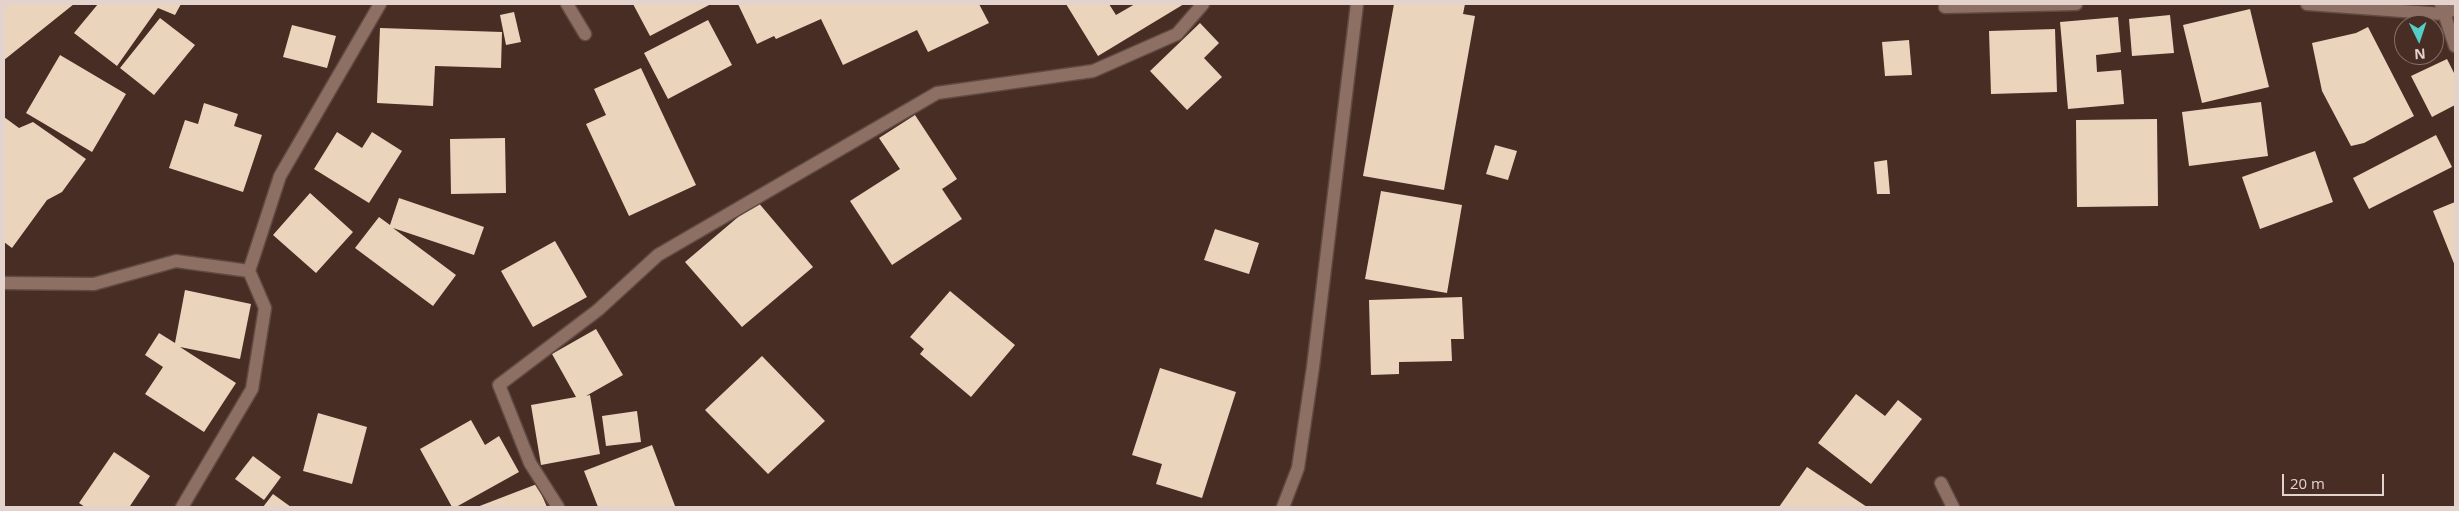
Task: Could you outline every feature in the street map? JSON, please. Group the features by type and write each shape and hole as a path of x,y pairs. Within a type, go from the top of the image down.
{"street":[{"path":"182,507 252,389 265,308 249,271 280,176 380,4"},
{"path":"567,4 586,34"},
{"path":"558,507 530,462 499,386 598,310 658,254 937,92 1093,71 1177,34 1203,4"},
{"path":"1283,507 1298,468 1313,367 1357,4"},
{"path":"1945,7 2076,4"},
{"path":"2307,4 2447,9 2455,46"},
{"path":"4,283 94,284 176,261 249,271"},
{"path":"1941,483 1953,507"}],"building":[{"path":"4,4 74,4 4,60"},
{"path":"98,4 181,4 175,15 158,8 117,66 74,33"},
{"path":"633,4 711,4 650,36"},
{"path":"738,4 979,4 989,23 928,52 917,30 843,65 821,19 776,39 774,36 757,44"},
{"path":"1066,4 1109,4 1116,15 1135,4 1184,4 1098,56"},
{"path":"1394,4 1465,4 1463,14 1475,16 1444,190 1363,176"},
{"path":"2250,9 2269,87 2202,103 2183,25"},
{"path":"514,12 521,42 506,45 500,15"},
{"path":"2170,15 2174,53 2132,56 2129,19"},
{"path":"2118,17 2121,52 2096,55 2097,72 2121,70 2124,104 2068,109 2060,22"},
{"path":"160,18 195,45 154,95 120,68"},
{"path":"708,20 732,65 668,99 644,53"},
{"path":"1200,23 1219,43 1204,58 1222,77 1187,110 1150,71"},
{"path":"292,25 336,36 327,68 283,57"},
{"path":"2368,27 2414,116 2364,143 2351,146 2322,91 2312,43 2356,33"},
{"path":"380,28 502,32 501,68 435,66 433,106 377,103"},
{"path":"2055,29 2057,92 1991,94 1989,31"},
{"path":"1909,40 1912,75 1885,76 1882,42"},
{"path":"60,55 126,94 92,152 26,113"},
{"path":"2447,59 2455,75 2455,105 2432,117 2411,76 2434,65 2444,65 2444,60"},
{"path":"641,68 696,185 629,216 586,124 606,115 594,89"},
{"path":"2261,102 2268,156 2189,166 2182,112"},
{"path":"204,103 238,114 234,126 262,135 243,192 169,168 185,120 198,124"},
{"path":"915,115 957,179 942,189 962,219 892,265 850,201 900,169 879,138"},
{"path":"4,117 19,128 33,122 86,159 62,192 47,200 12,248 4,242"},
{"path":"2157,119 2158,206 2077,207 2076,120"},
{"path":"337,132 362,148 372,132 402,151 369,203 314,169"},
{"path":"2436,135 2452,167 2369,209 2353,178"},
{"path":"505,138 506,193 451,194 450,139"},
{"path":"1495,145 1517,151 1508,180 1486,174"},
{"path":"2315,151 2333,202 2260,229 2242,177"},
{"path":"1887,160 1890,194 1877,194 1874,162"},
{"path":"1381,191 1462,205 1447,293 1365,279"},
{"path":"310,193 353,232 316,273 273,235"},
{"path":"399,198 484,227 474,255 393,228 456,275 433,306 355,248 379,217 390,225"},
{"path":"757,201 813,267 742,327 685,262"},
{"path":"2455,202 2455,266 2433,211"},
{"path":"1215,229 1259,243 1249,274 1204,260"},
{"path":"555,241 587,297 533,327 501,271"},
{"path":"185,290 251,304 240,359 180,347 236,383 204,432 145,394 163,367 145,355 159,333 175,343"},
{"path":"950,291 1015,345 971,397 920,354 924,349 910,337"},
{"path":"1462,297 1464,339 1451,339 1452,361 1399,362 1399,374 1371,375 1369,300"},
{"path":"596,329 623,375 586,396 590,395 600,454 541,465 531,405 576,397 552,354"},
{"path":"762,356 825,421 768,474 705,410"},
{"path":"1160,368 1236,392 1202,498 1156,484 1162,464 1132,455"},
{"path":"1856,394 1885,416 1898,400 1922,419 1871,484 1818,443"},
{"path":"637,411 641,442 606,446 602,416"},
{"path":"318,413 367,427 352,484 303,471"},
{"path":"471,420 485,445 499,436 519,472 456,507 452,507 420,449"},
{"path":"652,445 675,506 598,507 584,471"},
{"path":"114,452 150,476 130,506 132,507 85,507 79,503"},
{"path":"253,456 281,477 264,500 235,479"},
{"path":"1807,467 1867,507 1779,507"},
{"path":"537,484 547,507 477,507"},
{"path":"273,494 291,507 263,507"}]}
